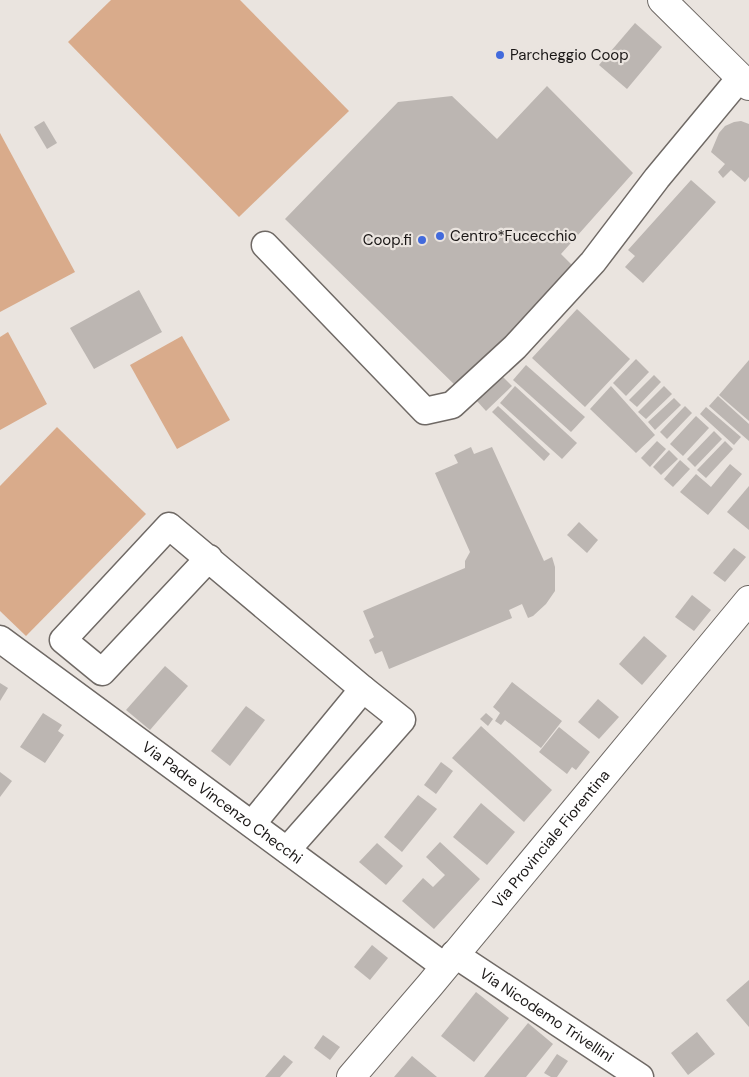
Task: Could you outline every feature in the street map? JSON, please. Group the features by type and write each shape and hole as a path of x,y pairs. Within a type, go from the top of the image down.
{"main road":[{"path":"662,0 744,82"},
{"name":"Via Provinciale Fiorentina","path":"351,1077 749,600"}],"street":[{"path":"265,245 425,411 452,405 515,347 593,262 656,178 744,82"},
{"path":"209,558 102,672 63,640 169,526 209,558 402,720 287,850"},
{"name":"Via Padre Vincenzo Checchi","path":"0,639 287,850 449,960"},
{"path":"252,824 364,689"},
{"name":"Via Nicodemo Trivellini","path":"449,960 640,1077"}],"shaded area":[{"path":"111,0 240,0 349,111 239,217 68,42"},
{"path":"0,133 75,272 0,312"},
{"path":"8,332 47,404 0,430 0,337"},
{"path":"182,336 230,420 177,449 130,365"},
{"path":"57,427 146,514 26,636 0,611 0,486"}],"building":[{"path":"635,23 662,47 627,89 599,65"},
{"name":"Centro*Fucecchio","path":"547,86 633,173 561,254 576,269 459,389 285,219 398,102 452,96 497,139"},
{"path":"44,121 57,143 47,149 34,127"},
{"path":"741,121 749,124 749,177 745,182 731,170 723,178 718,172 725,164 711,152 719,133 725,126"},
{"path":"691,180 716,202 643,283 625,267 635,256 628,250"},
{"path":"139,290 162,332 94,369 70,328"},
{"path":"577,309 630,359 585,407 532,358"},
{"path":"636,359 649,372 626,396 613,383"},
{"path":"749,360 749,421 719,395"},
{"path":"526,365 585,417 571,432 513,380"},
{"path":"654,375 661,382 637,407 629,400"},
{"path":"502,376 512,386 486,411 476,400"},
{"path":"515,386 577,443 562,459 500,403"},
{"path":"611,386 655,435 636,453 590,409"},
{"path":"664,386 672,394 646,419 638,412"},
{"path":"718,396 749,424 749,441 709,406"},
{"path":"674,398 681,405 655,430 648,422"},
{"path":"498,406 550,454 544,461 492,412"},
{"path":"685,406 692,413 667,439 660,432"},
{"path":"706,407 741,437 734,445 700,414"},
{"path":"696,416 709,428 683,456 670,444"},
{"path":"714,431 722,439 695,467 687,459"},
{"path":"657,441 666,449 650,467 641,458"},
{"path":"725,441 733,449 706,478 697,470"},
{"path":"471,447 474,454 492,447 544,561 552,557 555,567 555,591 546,604 533,616 528,618 522,604 509,610 512,618 389,669 382,651 375,654 369,640 374,637 363,611 465,568 465,561 470,552 435,473 458,463 454,455"},
{"path":"669,450 678,459 661,475 653,467"},
{"path":"680,460 690,469 673,487 664,479"},
{"path":"730,464 742,474 708,515 680,492 696,474 711,487"},
{"path":"749,486 749,530 727,512"},
{"path":"579,522 598,540 587,553 567,535"},
{"path":"734,548 746,557 725,582 713,573"},
{"path":"692,595 711,610 694,631 675,617"},
{"path":"644,636 667,656 642,685 619,664"},
{"path":"165,666 188,686 150,730 126,710"},
{"path":"512,682 562,721 541,748 505,720 501,725 495,721 500,713 493,707"},
{"path":"0,683 8,688 0,701"},
{"path":"598,699 619,717 599,739 578,722"},
{"path":"246,706 265,720 230,766 211,751"},
{"path":"43,713 62,725 58,731 64,735 45,763 20,747"},
{"path":"486,713 493,719 488,726 480,719"},
{"path":"481,726 552,790 524,822 452,758"},
{"path":"559,727 590,752 576,770 572,767 567,774 539,752"},
{"path":"441,762 453,771 436,794 424,785"},
{"path":"0,772 12,781 0,797"},
{"path":"418,795 437,809 402,852 384,837"},
{"path":"481,803 515,832 487,865 453,837"},
{"path":"440,842 480,879 434,929 402,901 423,878 433,887 445,875 426,857"},
{"path":"377,843 403,866 386,885 359,862"},
{"path":"372,945 388,958 370,980 354,967"},
{"path":"749,980 749,1027 726,1000"},
{"path":"476,992 509,1018 474,1062 441,1036"},
{"path":"528,1023 553,1044 526,1077 484,1077"},
{"path":"697,1032 715,1054 688,1075 671,1053"},
{"path":"323,1035 340,1047 330,1060 314,1048"},
{"path":"557,1054 568,1061 557,1077 551,1077 544,1073"},
{"path":"284,1055 293,1062 280,1077 265,1077"},
{"path":"412,1056 437,1077 394,1077"}],"place":[{"name":"Parcheggio Coop","path":"500,55"},
{"name":"Centro*Fucecchio","path":"440,236"},
{"name":"Coop.fi","path":"422,240"}]}
